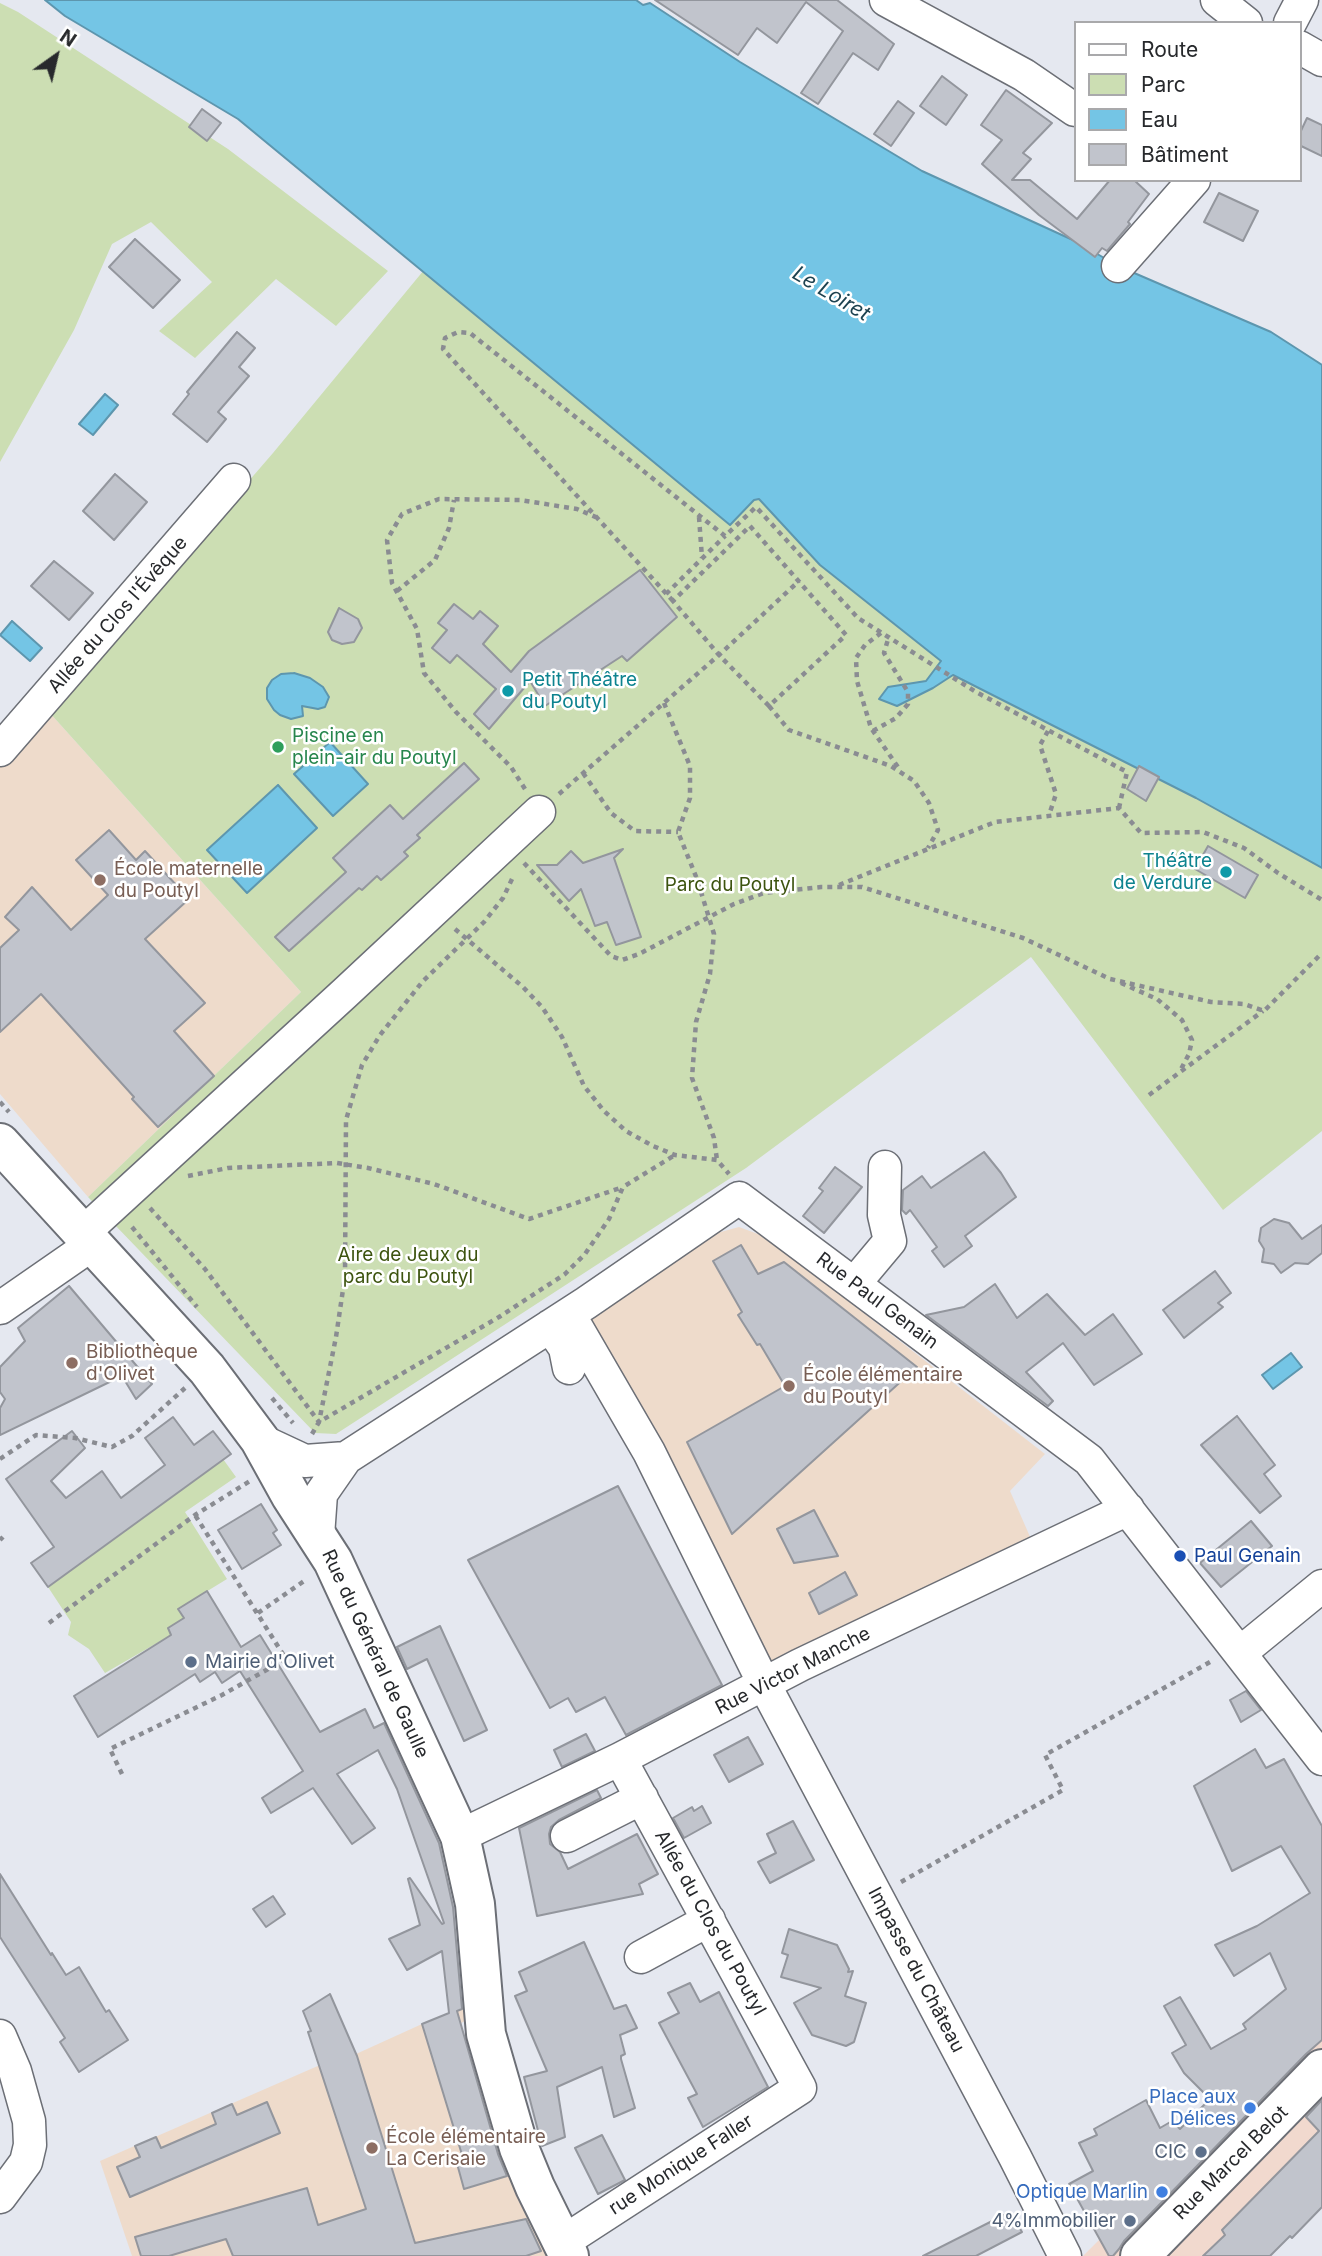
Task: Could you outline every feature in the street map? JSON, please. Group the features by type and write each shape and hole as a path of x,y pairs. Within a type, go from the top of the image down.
{"main road":[{"name":"Rue du Général de Gaulle","path":"9,1132 86,1239 207,1369 267,1453 291,1496 326,1548 460,1836 475,1904 486,2034 519,2148 566,2249"},
{"name":"Rue Marcel Belot","path":"1140,2256 1322,2069"}],"street":[{"path":"886,0 1024,75 1074,109"},
{"path":"1217,0 1243,21"},
{"path":"1274,0 1278,21"},
{"path":"1291,21 1302,0"},
{"path":"1301,48 1322,60"},
{"path":"1118,266 1192,182"},
{"name":"Allée du Clos l'Évêque","path":"0,750 234,480"},
{"path":"0,1308 86,1239 115,1204 538,811"},
{"path":"854,1284 890,1241 884,1215 885,1167"},
{"path":"326,1548 321,1494 346,1458 560,1320 739,1198"},
{"name":"Rue Paul Genain","path":"739,1198 1089,1460 1322,1759"},
{"path":"560,1320 569,1368"},
{"name":"Impasse du Château","path":"560,1320 649,1452 764,1684 1065,2256"},
{"path":"267,1453 305,1461 346,1458"},
{"name":"Rue Victor Manche","path":"460,1836 620,1759 800,1665 1128,1509"},
{"path":"1238,1651 1322,1586"},
{"name":"Allée du Clos du Poutyl","path":"620,1759 800,2088"},
{"path":"567,1836 642,1798"},
{"path":"641,1957 709,1920"},
{"path":"0,2036 15,2071 29,2121 30,2145 26,2162 0,2197"},
{"name":"rue Monique Faller","path":"566,2249 800,2088"}],"path":[{"path":"725,536 470,333 458,332 445,338 443,349 789,730 891,766 914,782 929,803 938,830 928,849"},
{"path":"397,591 435,560 449,528 454,500"},
{"path":"666,594 756,507 858,618 976,692 1127,772 1119,808"},
{"path":"699,516 702,558"},
{"path":"673,601 750,526 846,635 769,706"},
{"path":"538,811 719,655 799,581"},
{"path":"881,633 865,645 856,658 857,681 873,731 903,774"},
{"path":"873,731 896,718 908,704 908,692 884,653 889,636"},
{"path":"664,703 690,766 690,799 678,832 715,934 710,974 696,1023 692,1078 714,1138 717,1160 733,1179 739,1198"},
{"path":"1049,731 1040,746 1056,794 1049,815"},
{"path":"583,773 611,813 635,831 678,832"},
{"path":"835,887 995,822 1119,808"},
{"path":"1119,808 1141,833 1203,832 1244,848 1322,900"},
{"path":"521,859 611,956 622,960 639,954 734,904 764,893 835,887 862,887 1023,938 1157,999 1182,1020 1192,1040 1189,1054 1179,1073"},
{"path":"434,910 523,987 542,1007 562,1037 584,1086 604,1111 626,1131 675,1155 717,1160"},
{"path":"1149,1096 1264,1011 1322,953"},
{"path":"1110,979 1211,1002 1244,1004 1264,1011"},
{"path":"0,1102 9,1132"},
{"path":"181,1177 228,1168 337,1163 434,1184 529,1219 622,1186 675,1155"},
{"path":"319,1422 499,1317 565,1274 585,1254 609,1219 622,1186"},
{"path":"115,1204 202,1313"},
{"path":"0,1459 36,1434 75,1438 111,1447 132,1436 207,1369"},
{"path":"264,1389 300,1432"},
{"path":"309,1438 316,1442"},
{"path":"49,1623 195,1515 267,1453"},
{"path":"122,1774 110,1749 222,1695 286,1659 195,1515"},
{"path":"258,1613 326,1548"},
{"path":"876,1896 1063,1790 1045,1755 1238,1651"}],"shaded area":[{"name":"École maternelle du Poutyl","path":"49,712 301,992 88,1197 0,1094 0,767"},
{"name":"École élémentaire du Poutyl","path":"739,1227 766,1237 1045,1454 1010,1491 1031,1539 766,1678 581,1318 717,1233"},
{"path":"465,2007 469,2019 461,2023 490,2121 493,2121 554,2256 132,2256 100,2161 320,2065 356,2054"},
{"path":"1322,2017 1322,2165 1239,2256 1083,2256"}],"green space":[{"path":"0,3 18,12 228,149 388,271 336,326 276,279 195,358 159,331 212,282 151,222 112,244 74,330 0,462"},
{"name":"Parc du Poutyl","path":"424,270 730,525 754,500 759,499 820,565 888,616 942,662 926,681 888,687 933,688 953,674 1196,798 1322,868 1322,1131 1223,1210 1031,957 746,1168 336,1434 315,1433 88,1197 301,992 49,712 273,453"},
{"path":"223,1459 236,1477 185,1512 227,1579 178,1609 184,1618 168,1628 171,1635 105,1673 89,1649 68,1635 71,1622 48,1587"}],"water":[{"name":"Le Loiret","path":"45,0 636,0 643,5 650,3 740,62 922,171 1075,241 1118,266 1271,332 1322,365 1322,868 1196,798 953,675 897,706 879,699 888,687 926,681 941,661 820,565 759,499 754,500 730,525 238,119 65,16"},
{"path":"105,394 118,405 93,435 79,424"},
{"path":"12,621 42,648 30,661 0,635"},
{"path":"294,673 310,678 323,687 329,697 325,707 318,709 302,706 303,716 291,719 274,710 267,699 267,688 272,680 281,674"},
{"path":"330,742 368,784 333,816 294,774"},
{"path":"278,785 317,828 247,893 207,850"},
{"path":"1291,1353 1302,1367 1273,1389 1262,1375"}],"building":[{"path":"655,0 837,0 894,44 878,70 853,53 818,104 801,93 843,31 806,2 777,43 757,28 738,55"},
{"path":"942,76 967,95 946,125 920,106"},
{"path":"1006,90 1052,123 1023,153 1031,159 1012,180 1030,180 1077,219 1108,182 1136,182 1149,194 1128,222 1130,224 1107,251 1102,248 1095,257 1039,215 982,164 1002,140 981,125"},
{"path":"898,101 914,113 891,146 874,134"},
{"path":"202,109 221,123 207,141 189,127"},
{"path":"1307,118 1322,125 1322,156 1301,146 1301,131"},
{"path":"1219,193 1258,211 1243,241 1204,222"},
{"path":"135,239 180,280 153,308 109,267"},
{"path":"237,332 255,348 239,367 249,376 218,412 226,419 207,442 173,414 189,394 187,392"},
{"path":"115,474 147,502 114,540 83,511"},
{"path":"54,561 93,593 69,620 31,586"},
{"path":"640,570 677,617 627,661 622,656 545,706 530,681 489,729 474,714 496,689 457,655 450,663 432,648 447,630 438,623 454,604 473,619 480,611 498,626 483,644 511,672 529,651"},
{"path":"339,608 358,619 362,628 354,642 342,644 332,640 328,632"},
{"path":"464,763 479,779 417,835 420,838 404,852 408,856 381,880 377,876 362,890 359,888 289,951 275,937 346,872 333,858 390,805 403,819"},
{"path":"1139,766 1159,777 1146,801 1127,789"},
{"path":"109,830 136,860 145,851 189,899 145,939 205,1003 174,1031 214,1076 158,1127 41,994 0,1032 0,948 19,930 5,917 32,887 71,930 108,895 76,860"},
{"name":"Théâtre de Verdure","path":"1208,846 1258,875 1245,898 1195,869"},
{"path":"623,849 614,858 641,937 616,945 607,922 595,926 581,889 569,901 537,865 557,865 571,851 583,863"},
{"path":"984,1152 1016,1197 965,1236 972,1246 944,1267 932,1251 937,1247 910,1210 906,1214 902,1210 903,1190 922,1176 931,1188"},
{"path":"835,1167 862,1187 824,1233 803,1216 823,1191 819,1188"},
{"path":"1274,1219 1289,1223 1302,1239 1322,1225 1322,1253 1308,1264 1295,1263 1281,1273 1274,1264 1262,1262 1264,1249 1259,1241 1261,1228"},
{"path":"741,1245 758,1274 784,1262 917,1367 732,1534 687,1442 785,1386 760,1344 757,1345 738,1315 742,1312 713,1261"},
{"path":"1215,1271 1231,1293 1218,1303 1223,1307 1184,1338 1163,1310"},
{"path":"995,1284 1017,1318 1047,1294 1085,1335 1113,1314 1142,1354 1094,1385 1063,1343 1026,1372 1053,1401 1048,1406 926,1315 964,1307"},
{"name":"Bibliothèque d'Olivet","path":"69,1286 152,1384 136,1399 122,1376 0,1435 0,1408 5,1399 0,1392 0,1367 25,1341 18,1328"},
{"path":"1237,1416 1275,1465 1264,1474 1281,1496 1260,1513 1201,1445"},
{"path":"173,1417 194,1445 213,1431 231,1454 48,1587 31,1563 54,1547 6,1479 72,1431 85,1448 51,1481 66,1498 102,1471 121,1498 165,1465 145,1438"},
{"path":"618,1486 722,1685 626,1735 605,1697 576,1712 568,1698 550,1708 468,1560"},
{"path":"261,1504 277,1530 273,1533 281,1545 242,1569 218,1530"},
{"path":"814,1510 838,1556 794,1563 777,1529"},
{"path":"1251,1521 1272,1546 1221,1587 1200,1563"},
{"path":"845,1572 857,1595 819,1614 809,1593"},
{"path":"207,1591 241,1647 260,1635 320,1732 365,1709 374,1728 384,1723 439,1843 453,1907 462,2009 457,2011 498,2154 507,2176 464,2189 456,2160 463,2158 422,2024 449,2013 442,1951 407,1970 389,1939 420,1925 408,1879 410,1878 442,1924 444,1923 397,1789 378,1750 337,1774 375,1828 352,1844 313,1788 271,1813 262,1798 303,1771 240,1671 222,1683 215,1672 200,1682 195,1674 98,1737 74,1696 171,1635 168,1628 184,1618 178,1609"},
{"path":"440,1626 487,1730 464,1741 427,1659 407,1669 397,1647"},
{"path":"1246,1691 1261,1710 1241,1722 1230,1700"},
{"path":"586,1734 595,1751 562,1767 554,1750"},
{"path":"748,1737 763,1764 729,1782 714,1755"},
{"path":"1255,1749 1266,1768 1284,1759 1322,1826 1322,2040 1124,2241 1113,2256 1109,2256 1069,2184 1093,2171 1079,2143 1097,2135 1094,2129 1146,2100 1160,2128 1172,2121 1180,2129 1210,2099 1184,2073 1172,2053 1186,2045 1164,2006 1180,1997 1211,2049 1246,2029 1243,2024 1286,1989 1270,1953 1234,1976 1215,1945 1257,1926 1310,1893 1281,1846 1232,1871 1194,1786"},
{"path":"597,1790 601,1798 551,1827 550,1844 560,1852 568,1869 637,1834 658,1874 639,1884 643,1894 537,1916 519,1828"},
{"path":"702,1806 711,1823 684,1838 673,1818 692,1807 694,1811"},
{"path":"793,1821 814,1860 770,1883 758,1862 776,1853 767,1834"},
{"path":"0,1874 66,1975 79,1967 106,2012 109,2010 128,2040 79,2072 60,2042 65,2038 0,1937"},
{"path":"273,1896 285,1914 266,1927 253,1909"},
{"path":"789,1929 837,1945 848,1972 853,1971 845,1996 866,2003 854,2042 846,2046 812,2035 794,2003 821,1988 781,1977 788,1955 782,1953"},
{"path":"584,1942 614,2009 626,2005 637,2028 620,2035 625,2054 621,2059 635,2108 614,2117 602,2067 557,2087 565,2137 542,2146 524,2077 547,2071 515,1996 527,1991 519,1972"},
{"path":"690,1983 700,2002 719,1992 768,2087 703,2127 688,2098 697,2094 659,2023 679,2013 668,1993"},
{"path":"330,1994 357,2056 415,2243 526,2219 541,2251 526,2256 233,2256 226,2239 169,2256 141,2256 135,2237 307,2188 318,2225 366,2209 303,2011"},
{"path":"1322,2100 1322,2207 1270,2256 1203,2256 1225,2235 1222,2230 1319,2131 1306,2117"},
{"path":"267,2102 280,2133 130,2197 117,2167 140,2157 135,2146 156,2137 161,2148 216,2124 212,2113 232,2104 237,2115"},
{"path":"602,2135 625,2180 598,2194 575,2148"},
{"path":"1010,2212 1022,2232 976,2256 923,2256"}],"place":[{"name":"Petit Théâtre du Poutyl","path":"508,691"},
{"name":"Piscine en plein-air du Poutyl","path":"278,747"},
{"name":"Théâtre de Verdure","path":"1226,872"},
{"name":"École maternelle du Poutyl","path":"100,880"},
{"name":"Bibliothèque d'Olivet","path":"72,1363"},
{"name":"École élémentaire du Poutyl","path":"789,1386"},
{"name":"Paul Genain","path":"1180,1556"},
{"name":"Mairie d'Olivet","path":"191,1662"},
{"name":"Place aux Délices","path":"1250,2108"},
{"name":"École élémentaire La Cerisaie","path":"372,2148"},
{"name":"CIC","path":"1201,2152"},
{"name":"Optique Marlin","path":"1162,2192"},
{"name":"4%Immobilier","path":"1130,2221"}],"park label":[{"name":"Aire de Jeux du parc du Poutyl","path":"408,1266"}]}
